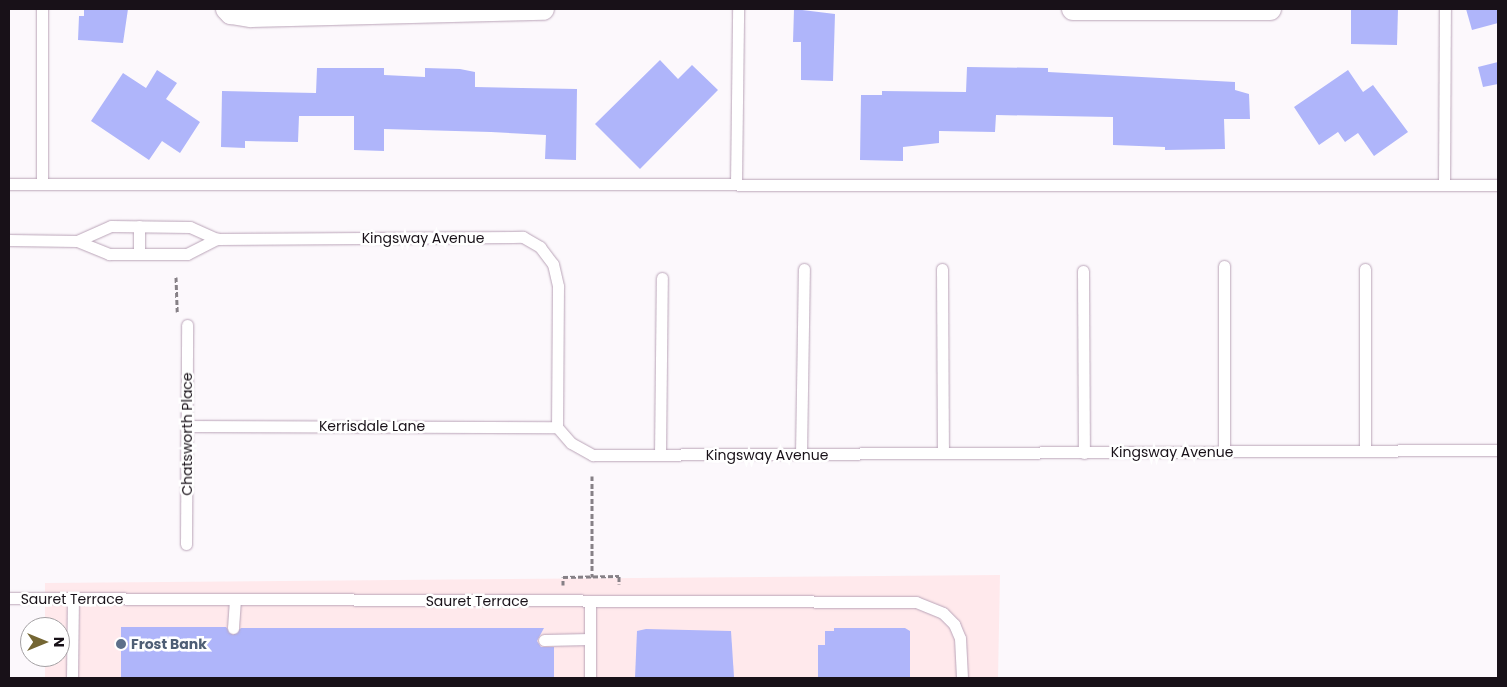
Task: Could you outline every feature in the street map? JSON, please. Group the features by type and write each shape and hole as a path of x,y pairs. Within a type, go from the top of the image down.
{"street":[{"path":"227,9 231,13 251,16 390,11 543,9"},
{"path":"1073,9 1270,9"}],"lane":[{"path":"42,9 42,184"},
{"path":"736,184 738,9"},
{"path":"1444,185 1445,9"},
{"path":"9,184 1498,185"},
{"name":"Kingsway Avenue","path":"77,241 111,226 190,227 217,239 523,237 540,247 553,264 558,286 557,427 571,443 593,455 1498,450"},
{"path":"139,226 139,254"},
{"name":"Kingsway Avenue","path":"9,240 77,241 109,254 187,254 217,239"},
{"path":"1224,266 1224,452"},
{"path":"801,454 804,269"},
{"path":"942,270 943,453"},
{"path":"1365,270 1365,451"},
{"path":"1083,271 1084,453"},
{"path":"660,455 662,278"},
{"name":"Chatsworth Place","path":"186,544 187,325"},
{"name":"Kerrisdale Lane","path":"187,426 557,427"},
{"name":"Sauret Terrace","path":"9,598 916,602 943,613 960,638 962,678"},
{"path":"72,678 73,599"},
{"path":"233,628 234,600"},
{"path":"590,602 590,678"},
{"path":"544,640 590,640"}],"path":[{"path":"176,277 177,312 184,312 187,325"},
{"path":"592,476 592,577"}],"shaded area":[{"path":"1000,575 998,678 45,678 45,667 70,667 70,617 45,617 45,583"}],"building":[{"path":"84,9 128,9 123,43 78,40 79,16 84,16"},
{"path":"794,9 835,14 833,81 801,80 801,42 793,42"},
{"path":"1351,9 1398,9 1397,45 1351,44"},
{"path":"1466,9 1498,9 1498,23 1472,30"},
{"path":"660,60 678,79 692,65 718,90 640,169 595,124"},
{"path":"1498,62 1498,84 1483,87 1478,67"},
{"path":"967,67 1048,68 1048,72 1235,82 1235,90 1249,94 1250,119 1224,119 1225,149 1165,150 1165,147 1113,145 1113,117 996,115 995,132 939,131 939,143 903,147 903,161 860,160 861,95 882,95 882,91 966,92"},
{"path":"317,68 384,68 384,75 425,77 425,68 460,69 475,72 475,87 577,89 576,160 545,159 546,135 491,132 384,129 384,151 354,150 354,116 299,116 298,142 245,141 245,148 221,147 222,91 316,93"},
{"path":"157,70 177,83 166,99 200,122 180,153 162,141 149,160 91,121 123,73 146,88"},
{"path":"1348,70 1363,92 1373,85 1408,132 1374,156 1358,133 1345,142 1338,132 1319,145 1294,107"},
{"path":"121,627 226,627 233,635 241,628 544,628 537,641 541,647 554,647 554,678 121,678"},
{"path":"834,628 905,628 910,631 910,678 818,678 818,645 825,645 825,631 834,631"},
{"path":"646,629 731,631 734,677 635,678 637,631"}],"place":[{"name":"Frost Bank","path":"121,644"}]}
